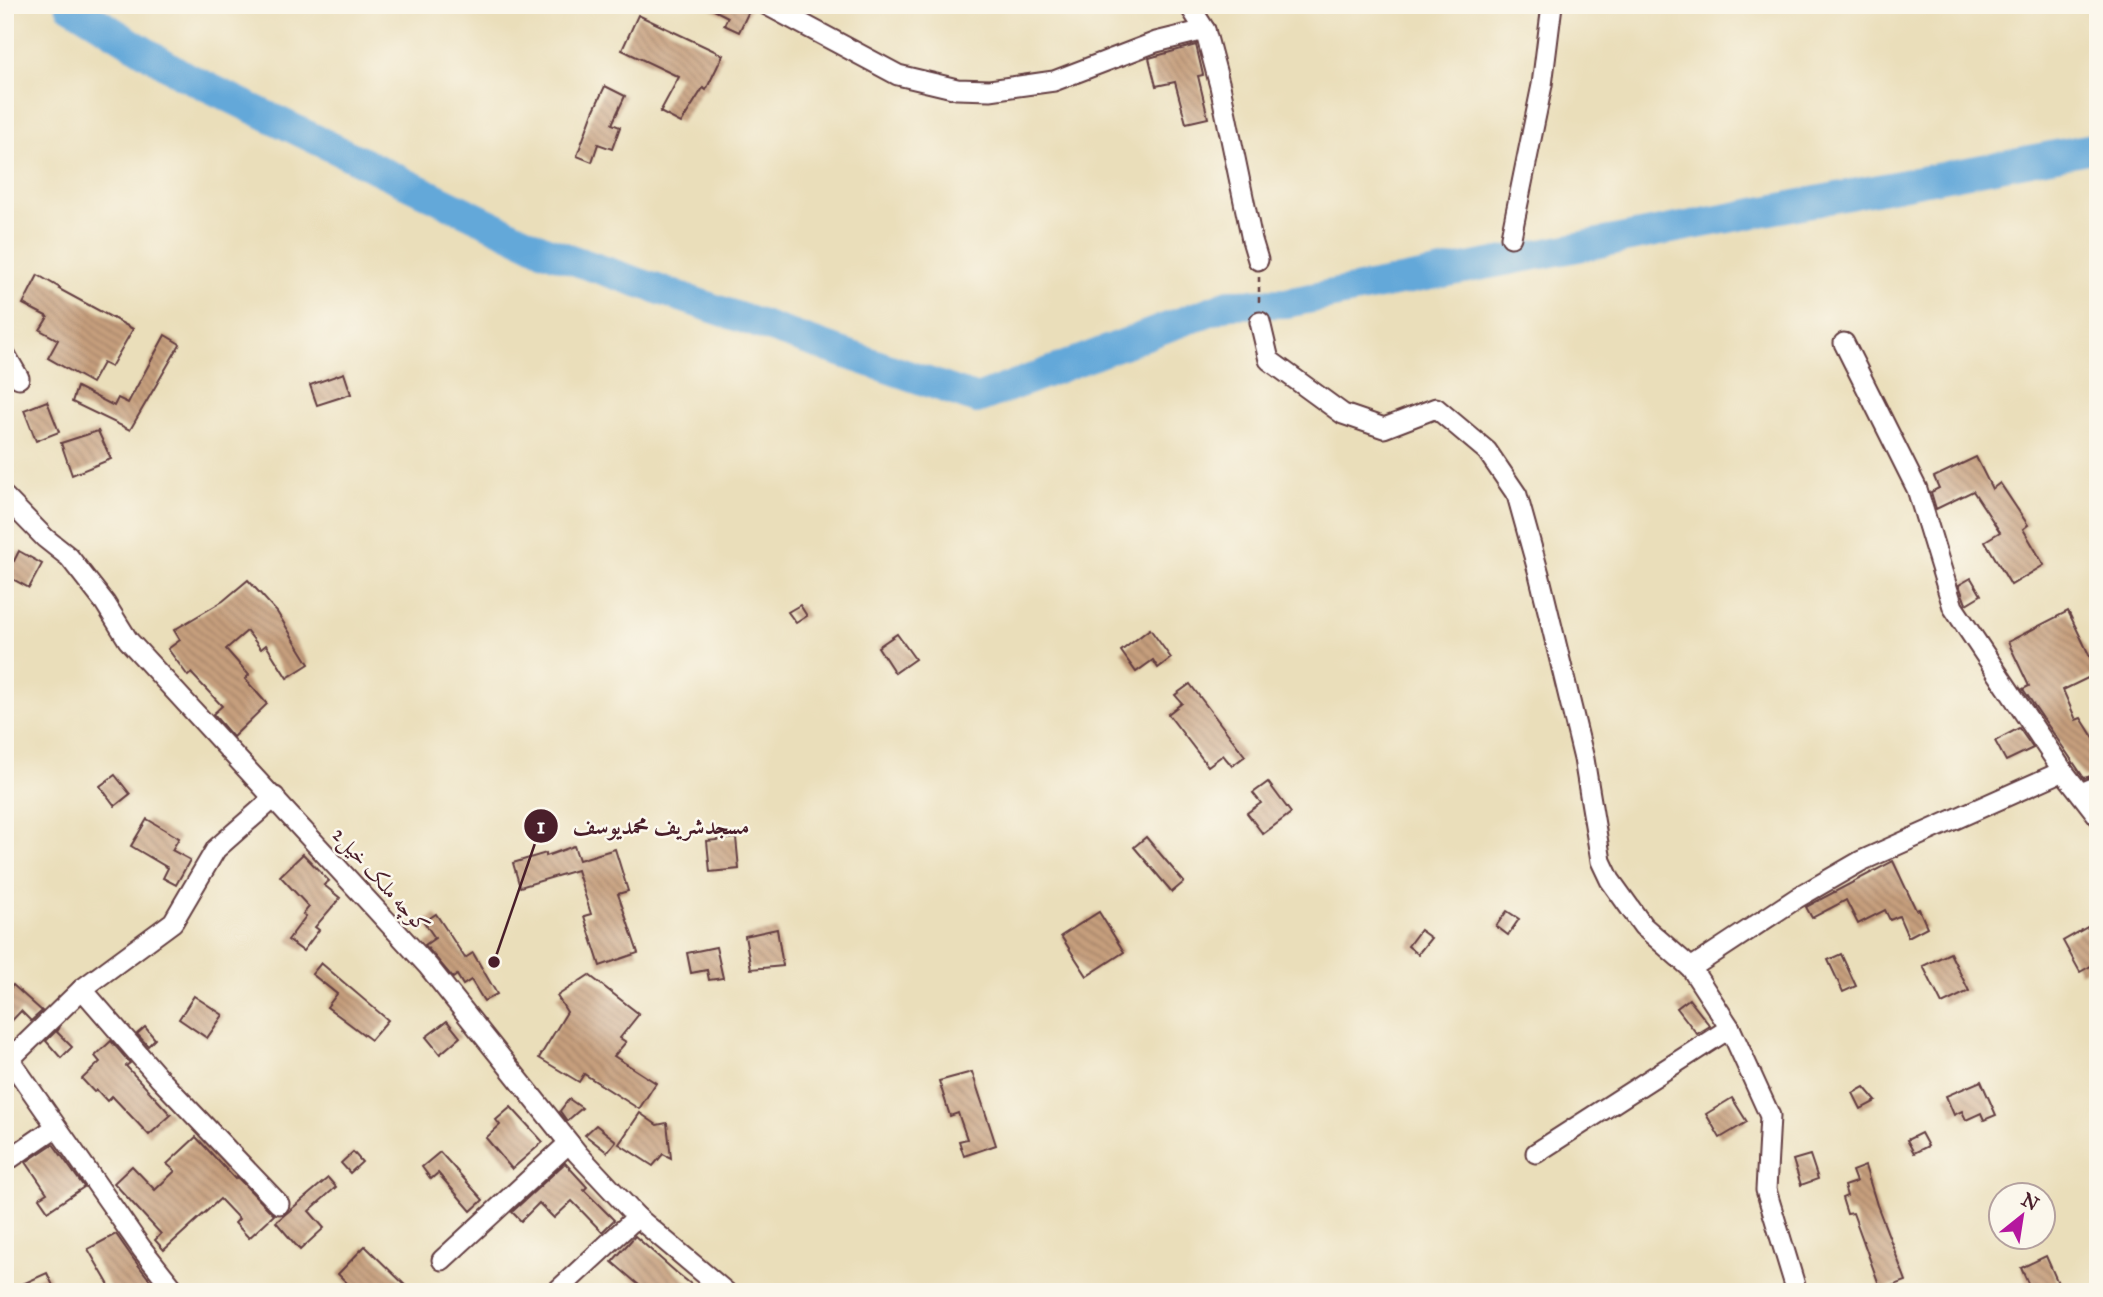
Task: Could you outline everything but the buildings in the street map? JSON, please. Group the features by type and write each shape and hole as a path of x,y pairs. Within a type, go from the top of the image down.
{"street":[{"path":"767,5 898,75 957,89 990,90 1054,81 1156,42 1205,30"},
{"path":"1189,5 1205,30 1224,101 1258,260"},
{"path":"1511,237 1542,85 1552,5"},
{"path":"1260,322 1269,360 1343,414 1384,428 1436,408 1487,451 1517,495 1584,759 1601,861 1610,880 1643,926 1692,968 1730,1028 1770,1116 1766,1190 1797,1292"},
{"path":"1844,343 1917,489 1953,607 2063,771 2089,790 2098,816"},
{"path":"5,354 19,378"},
{"name":"کوچه ملک خیل2","path":"5,497 45,538 69,557 105,603 128,640 429,966 569,1143 637,1217 726,1292"},
{"path":"1692,968 1797,898 1861,861 2063,771"},
{"path":"176,1292 142,1249 8,1056 82,989 173,922 216,849 275,797"},
{"path":"82,989 160,1079 279,1204"},
{"path":"1536,1153 1730,1028"},
{"path":"5,1162 57,1127"},
{"path":"442,1260 569,1143"},
{"path":"556,1292 637,1217"}],"path":[{"path":"1258,260 1260,322"}],"waterway":[{"path":"70,5 183,75 544,250 977,399 1229,304 1286,303 2098,147"}],"place":[{"name":"مسجدشریف محمدیوسف","path":"494,962"}]}
